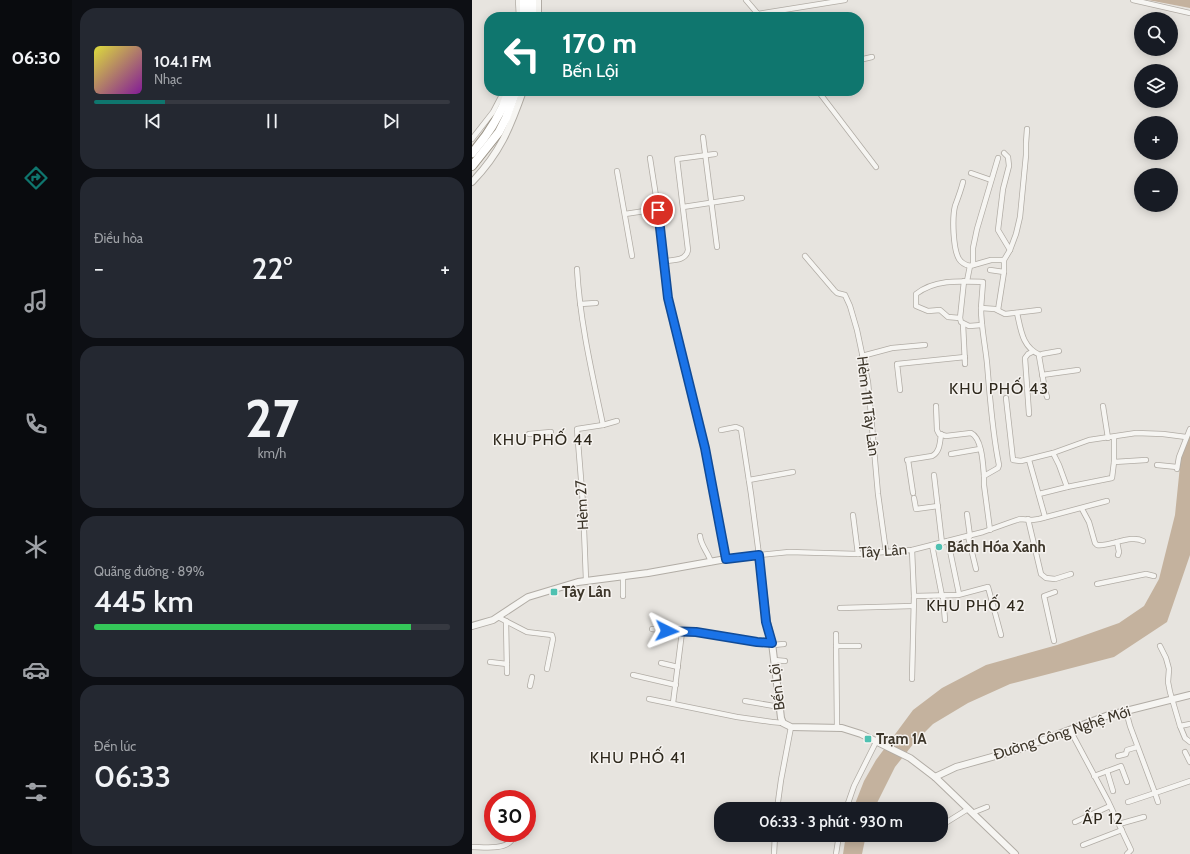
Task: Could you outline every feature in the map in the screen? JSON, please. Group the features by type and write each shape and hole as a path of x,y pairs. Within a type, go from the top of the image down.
{"highway":[{"path":"524,0 524,12"},
{"path":"532,0 532,12"},
{"path":"472,153 497,118 507,96"},
{"path":"472,166 499,132 514,96"},
{"path":"472,148 484,138"}],"street":[{"path":"518,0 519,12"},
{"path":"538,0 538,12"},
{"path":"746,0 756,12"},
{"path":"781,12 845,0"},
{"path":"1133,0 1190,13"},
{"path":"864,59 872,57"},
{"path":"472,139 493,112 501,96"},
{"path":"472,182 492,160 507,135 521,96"},
{"path":"822,96 876,167"},
{"path":"998,310 1004,272 1004,260 1010,250 1016,234 1020,217 1027,129"},
{"path":"703,137 716,247"},
{"path":"1004,153 1008,157 1009,166 1003,189 998,230 1010,250"},
{"path":"664,261 682,258 688,253 677,158 715,154"},
{"path":"650,158 658,210 668,298 705,448 726,559"},
{"path":"965,364 963,324 960,318 973,248 990,179 998,158"},
{"path":"617,171 632,256"},
{"path":"971,173 990,179"},
{"path":"963,182 955,207 954,229 956,251 960,260 964,264 971,265 991,260 1004,260"},
{"path":"683,207 742,198"},
{"path":"625,214 658,210"},
{"name":"Hẻm 111 Tây Lân","path":"805,256 837,293 845,295 852,312 868,382 878,494 886,552"},
{"path":"577,269 580,304 589,359 604,425 617,421"},
{"path":"990,270 1004,272"},
{"path":"960,318 948,317 940,310 928,311 916,306 916,294 923,288 932,285 966,281 983,282 981,308 982,325 987,362 992,429 999,465 998,468 984,476"},
{"path":"580,304 596,303"},
{"path":"981,308 998,310 1005,314 1039,310"},
{"path":"1017,313 1024,342 1032,352 1040,355 1059,351"},
{"path":"963,324 969,326 982,325"},
{"path":"862,356 892,348 925,345"},
{"path":"1029,414 1025,358 1032,352"},
{"path":"1040,355 1042,375 1047,397"},
{"path":"900,390 897,364 965,358"},
{"path":"1042,375 1078,370"},
{"path":"1006,398 1013,460 1029,460 1054,453 1089,440 1143,433 1186,437"},
{"path":"936,406 937,430 939,434 946,436 971,433 978,440 990,530"},
{"path":"1104,406 1108,438"},
{"name":"Hẻm 27","path":"586,580 577,429 604,425"},
{"path":"721,430 736,427 741,429 759,555"},
{"path":"1157,465 1177,468 1186,437 1190,429"},
{"path":"529,434 551,432"},
{"path":"938,506 916,509 907,460 936,454 941,434"},
{"path":"1039,494 1112,478 1114,462 1114,437"},
{"path":"951,454 980,449"},
{"path":"1054,453 1067,487"},
{"path":"1029,460 1046,517"},
{"path":"1114,462 1146,460"},
{"path":"749,480 793,472"},
{"path":"934,475 942,543"},
{"name":"Tây Lân","path":"472,626 498,617 528,597 586,580 624,576 726,559 789,552 858,554 912,550 990,530 1020,519 1032,520 1107,502"},
{"path":"1082,508 1089,522 1095,543 1097,545 1140,539 1143,541"},
{"path":"968,514 969,536 976,568"},
{"path":"853,515 858,554"},
{"path":"1028,519 1041,574 1046,578 1055,579 1071,574"},
{"path":"700,536 701,542 709,554 711,562"},
{"path":"948,541 959,594"},
{"path":"1117,542 1119,552 1118,555"},
{"path":"932,545 943,596 945,620"},
{"path":"912,550 914,596 912,679"},
{"name":"Bến Lội","path":"759,555 766,622 773,644 783,723"},
{"path":"1097,584 1146,574 1154,576"},
{"path":"623,596 624,576"},
{"path":"914,596 943,596 988,588 1002,635"},
{"path":"1054,641 1044,596 1055,592"},
{"path":"840,608 914,606"},
{"path":"498,617 527,632 552,635 553,639 548,669"},
{"path":"506,621 507,673"},
{"path":"652,629 696,632 757,642 784,644"},
{"path":"674,703 682,632"},
{"path":"836,634 837,728"},
{"path":"836,646 859,646"},
{"path":"1160,646 1166,658 1169,669 1168,682 1180,726 1185,738 1190,742"},
{"path":"774,660 784,661"},
{"path":"490,662 507,664"},
{"path":"661,663 678,667"},
{"path":"633,675 676,685"},
{"path":"530,686 532,677"},
{"name":"Đường Công Nghệ Mới","path":"935,777 956,767 1017,750 1106,716 1190,695"},
{"path":"649,699 738,717 783,723 792,727 837,728 877,739 883,745 906,756 935,777 1015,854"},
{"path":"745,701 780,707"},
{"path":"1126,711 1137,747 1158,802"},
{"path":"1180,726 1190,724"},
{"path":"778,802 792,727"},
{"path":"1070,730 1122,830 1131,850 1127,854"},
{"path":"848,802 877,739"},
{"path":"1118,756 1126,754 1127,750 1137,747"},
{"path":"1185,752 1190,762"},
{"path":"1094,776 1107,770 1122,766 1127,782"},
{"path":"1107,770 1113,791"},
{"path":"1128,802 1190,782"},
{"path":"948,822 970,811 986,806"},
{"path":"1075,822 1110,806"},
{"path":"1119,824 1144,817"},
{"path":"1082,845 1122,830"},
{"path":"472,847 504,845 510,842"},
{"path":"774,854 775,842"},
{"path":"836,854 837,842"}],"shaded area":[{"path":"1148,0 1190,0 1190,8"},
{"path":"1190,432 1190,555 1167,622 1114,657 1010,684 968,703 933,724 914,743 895,767 878,802 856,802 864,781 876,760 913,710 942,688 986,665 1057,645 1119,623 1144,606 1159,579 1175,515 1181,456"},
{"path":"845,842 865,842 862,854 843,854"}],"place":[{"name":"Bách Hóa Xanh","path":"939,547"},
{"name":"Tây Lân","path":"554,592"},
{"name":"Trạm 1A","path":"868,739"}],"district":[{"name":"KHU PHỐ 43","path":"999,388"},
{"name":"KHU PHỐ 44","path":"543,439"},
{"name":"KHU PHỐ 42","path":"976,605"},
{"name":"KHU PHỐ 41","path":"638,757"},
{"name":"ẤP 12","path":"1103,818"}],"route":[{"path":"658,210 668,298 705,448 726,559 759,555 766,622 772,643 696,632 667,631"}]}
